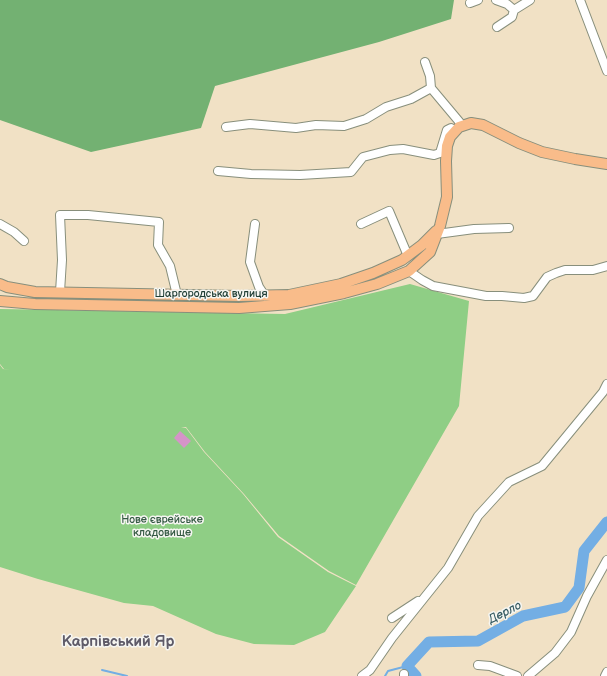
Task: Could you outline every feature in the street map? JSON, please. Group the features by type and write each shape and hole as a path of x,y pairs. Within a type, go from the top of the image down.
{"main road":[{"path":"458,128 471,123 483,125 519,143 542,152 607,164"},
{"name":"Шаргородська вулиця","path":"0,301 35,304 156,307 265,307 290,304 344,293 377,284 409,271 430,252 447,197 447,146 450,137 458,128"},
{"name":"Шаргородська вулиця","path":"0,284 7,287 35,292 177,295 289,295 341,284 373,273 402,260 422,245 438,230"}],"street":[{"path":"470,3 478,0"},
{"path":"496,0 507,4 514,10"},
{"path":"497,27 512,17 514,10 530,0"},
{"path":"580,0 607,71"},
{"path":"425,62 430,76 431,88 458,128"},
{"path":"226,127 250,124 296,128 316,125 344,126 366,119 386,107 411,99 431,88"},
{"path":"218,171 251,174 300,175 351,172 362,157 390,150 403,149 434,155 440,153 447,130 451,128 458,128"},
{"path":"361,224 389,211 408,256"},
{"path":"60,292 62,260 60,215 88,215 159,222 158,245 170,266 177,295"},
{"path":"0,224 14,232 24,241"},
{"path":"255,224 250,262 259,287 265,296"},
{"path":"438,230 509,228"},
{"path":"409,271 433,286 486,296 524,298 533,296 548,277 556,273 565,270 593,270 607,266"},
{"path":"362,676 370,670 392,638 448,568 478,516 509,482 542,466 603,392 607,384"},
{"path":"528,676 555,653 571,632 587,596 607,560"},
{"path":"392,618 427,593"},
{"path":"478,665 490,666 518,676"},
{"path":"605,676 607,672"}],"green space":[{"path":"0,0 454,0 451,19 379,42 215,86 201,128 91,152 0,120"},
{"name":"Нове єврейське кладовище","path":"410,284 469,301 459,406 356,585 329,571 279,536 244,494 205,452 186,427 181,427 186,428 204,452 243,494 278,537 328,572 356,586 325,632 294,645 254,644 216,634 153,606 124,603 0,567 0,365 3,369 11,370 4,369 0,364 0,309 285,314"}],"building":[{"path":"180,431 191,441 184,448 174,438"}],"waterway":[{"name":"Дерло","path":"416,676 407,666 429,642 478,641 523,616 565,607 579,588 584,551 607,522"},
{"path":"385,676 388,671 407,666"},
{"path":"102,670 127,676"}],"district":[{"name":"Карпівський Яр","path":"118,642"}]}
